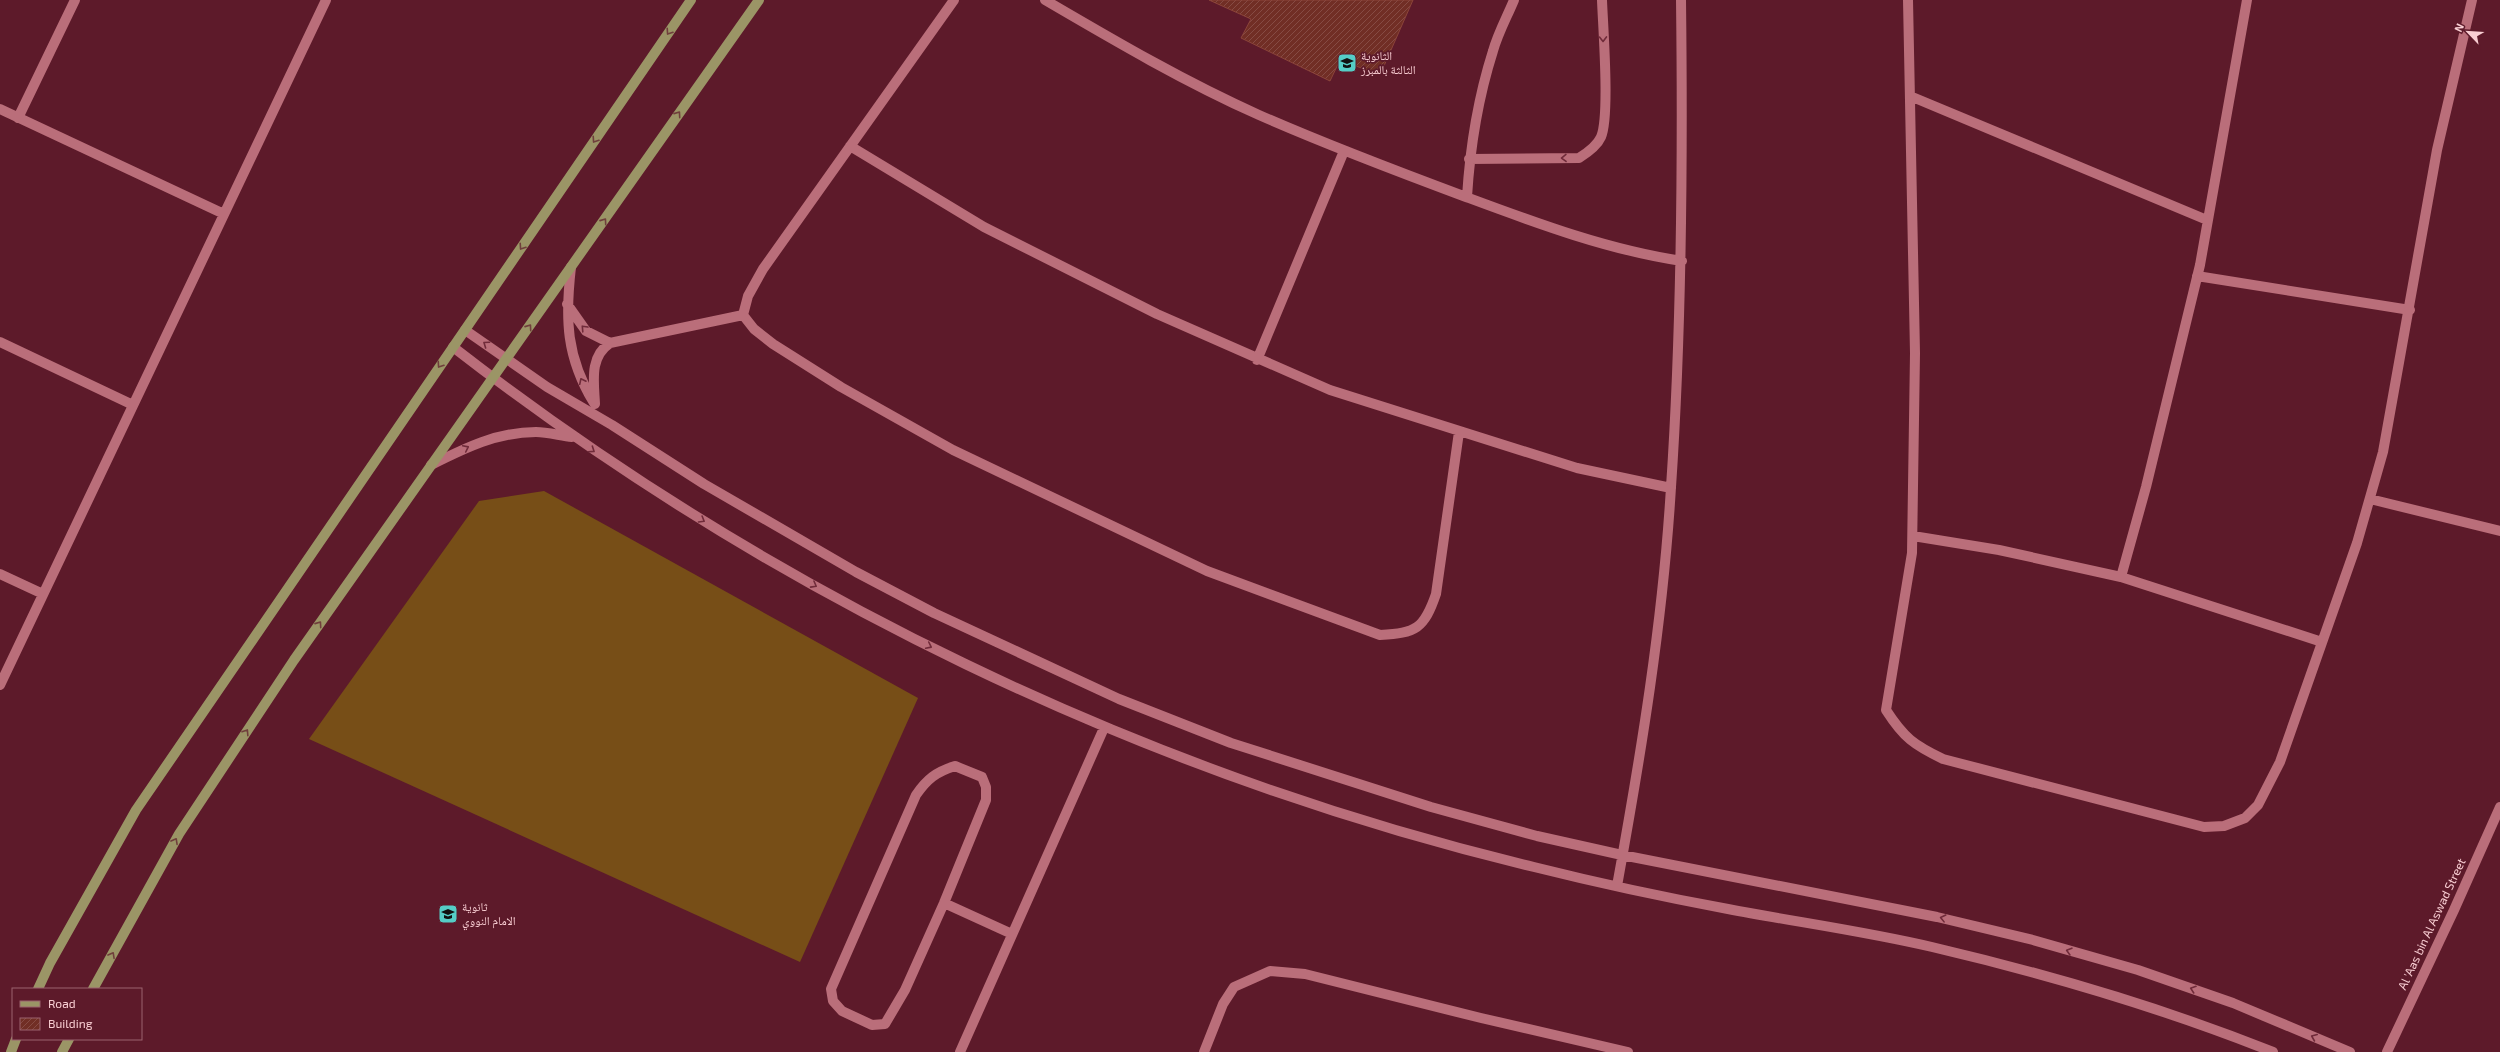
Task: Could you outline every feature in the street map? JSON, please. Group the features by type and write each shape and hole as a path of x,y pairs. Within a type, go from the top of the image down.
{"main road":[{"path":"38,988 50,963 136,810 691,0"},
{"path":"95,988 179,834 294,660 760,0"},
{"path":"11,1052 16,1040"},
{"path":"62,1052 68,1040"}],"street":[{"path":"18,118 75,0"},
{"path":"0,685 326,0"},
{"path":"954,0 763,269 748,296 744,315 754,329 785,352 841,387 953,450 1206,571 1380,635 1401,634 1419,627 1429,616 1436,594 1460,432"},
{"path":"1045,0 1183,77 1258,114 1344,151 1467,197 1612,247 1644,256 1682,261"},
{"path":"1467,197 1469,159 1477,112 1493,50 1514,0"},
{"path":"1469,159 1579,158 1591,150 1601,138 1605,115 1602,0"},
{"path":"1617,886 1652,671 1672,488 1682,261 1681,0"},
{"path":"1908,0 1915,353 1912,536 1904,612 1886,710 1897,727 1915,746 1943,758 2204,827 2224,826 2245,818 2258,805 2280,762 2357,543 2383,452 2438,150 2472,0"},
{"path":"2121,577 2148,480 2197,276 2247,0"},
{"path":"1910,96 2207,220"},
{"path":"0,109 224,214"},
{"path":"850,146 984,227 1157,314 1257,360 1330,390 1460,432 1577,468 1672,488"},
{"path":"1257,360 1344,151"},
{"path":"571,267 566,303 569,339 576,367 595,404 612,425"},
{"path":"2197,276 2410,310"},
{"path":"566,303 586,331 610,343"},
{"path":"595,404 594,370 596,359 603,348 610,343 744,315"},
{"path":"465,330 547,387 612,425 704,484 856,572 934,613 1119,699 1231,743 1431,807 1537,836 1622,855 1869,902 2033,940 2138,970 2233,1002 2350,1052"},
{"path":"0,342 133,405"},
{"path":"453,347 574,438 692,515 842,601 919,642 1104,728 1325,809 1420,838 1617,886 1729,910 1845,928 1988,961 2221,1031 2273,1052"},
{"path":"431,465 478,442 508,434 537,432 574,438"},
{"path":"2370,499 2500,531"},
{"path":"1912,536 1999,550 2121,577 2322,642"},
{"path":"0,574 43,594"},
{"path":"960,1052 1104,728"},
{"path":"955,766 982,777 986,787 986,800 944,903 905,990 885,1024 872,1025 842,1011 833,1001 831,989 916,796 927,779 939,771 955,766"},
{"name":"Al 'Aas bin Al Aswad Street","path":"2387,1052 2454,910 2500,807"},
{"path":"944,903 1012,934"},
{"path":"1204,1052 1223,1004 1234,987 1270,971 1305,974 1628,1052"}],"shaded area":[{"path":"544,491 918,698 800,962 309,739 479,501"}],"building":[{"path":"1209,0 1413,0 1380,75 1340,60 1330,81 1241,38 1251,19"}],"place":[{"name":"الثانوية الثالثة بالمبرز","path":"1347,63"},
{"name":"ثانوية الامام النووي","path":"448,914"}]}
